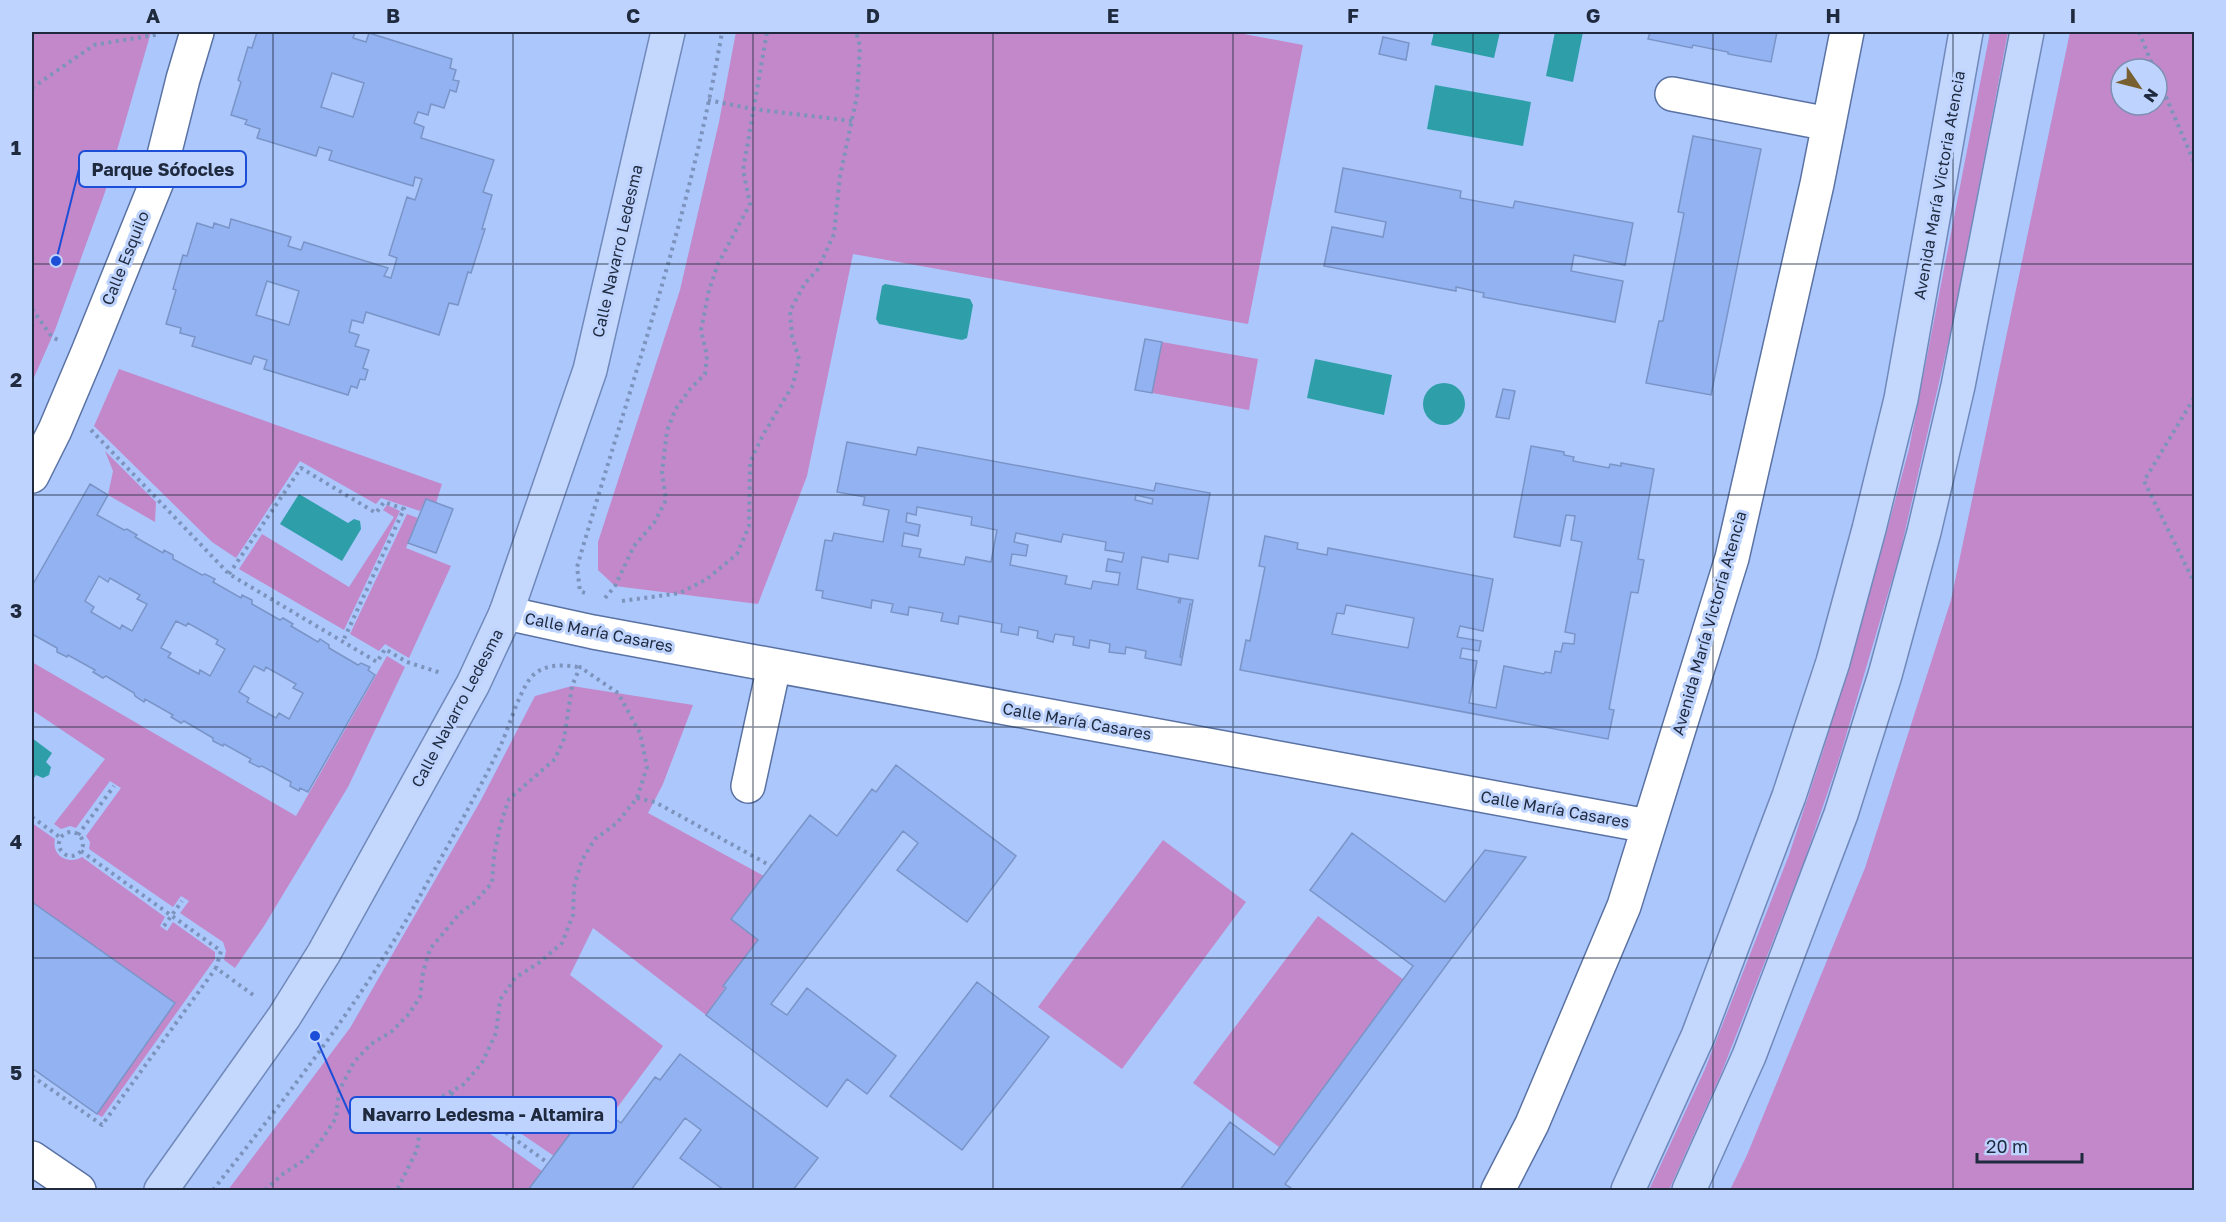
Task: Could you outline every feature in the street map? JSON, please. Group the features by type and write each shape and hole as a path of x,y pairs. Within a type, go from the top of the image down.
{"main road":[{"name":"Calle Navarro Ledesma","path":"161,1191 284,1017 324,953 473,684 506,613 590,370 668,32"},
{"name":"Avenida María Victoria Atencia","path":"1628,1191 1698,1036 1789,796 1833,662 1901,399 1966,32"},
{"path":"1689,1191 1749,1056 1841,814 1885,675 1924,532 1958,386 2027,32"}],"street":[{"name":"Avenida María Victoria Atencia","path":"1498,1191 1533,1124 1624,906 1732,558 1817,184 1847,32"},
{"name":"Calle Esquilo","path":"32,476 55,430 158,179 183,79 183,33"},
{"path":"1672,94 1829,124"},
{"name":"Calle María Casares","path":"506,613 774,666 1648,826"},
{"path":"748,786 774,666"},
{"path":"32,1158 79,1191"}],"path":[{"path":"766,32 742,170 750,204 718,264 709,290 701,330 707,356 705,374 690,389 675,410 667,431 662,472 666,500 654,523 634,546 615,585 602,604 680,593 707,579 737,554 749,526 750,462 763,435 793,385 799,359 792,336 790,311 805,283 818,269 834,234 840,176 857,96 860,46 856,32"},
{"path":"2139,32 2149,57"},
{"path":"32,88 94,45 150,35 183,33"},
{"path":"708,100 753,109 852,121"},
{"path":"2169,104 2194,162"},
{"path":"2194,398 2144,481 2194,582"},
{"path":"92,430 229,574 377,662 385,649 407,662"},
{"path":"229,574 301,468 376,513 384,502 404,509 343,641"},
{"path":"265,1191 283,1174 306,1160 320,1143 336,1118 339,1091 354,1062 371,1044 392,1032 409,1014 420,997 423,972 430,949 460,914 474,903 492,883 494,855 509,799 555,759 564,740 572,686 580,667 618,693 640,733 647,767 637,798 617,822 595,839 582,860 574,886 573,915 562,943 540,962 515,978 500,1000 496,1033 482,1063 464,1084 436,1100 421,1123 417,1150 398,1188 394,1191"},
{"path":"78,835 114,786"},
{"path":"637,798 655,802 771,866"},
{"path":"32,817 61,838"},
{"path":"71,832 78,835 82,841 81,851 74,856 66,855 59,845 61,838 71,832"},
{"path":"32,1076 102,1125 216,968 221,951 81,851"},
{"path":"164,926 182,901"},
{"path":"216,968 229,977"},
{"path":"451,1093 548,1163"}],"shaded area":[{"path":"32,32 151,32 105,192 55,330 32,382"},
{"path":"736,32 1233,32 1303,45 1248,324 853,254 807,476 758,604 615,586 598,570 598,542 680,290 719,122"},
{"path":"1434,32 1500,32 1494,58 1431,45"},
{"path":"1555,32 1583,32 1573,82 1546,76"},
{"path":"1990,32 2008,32 1954,317 1900,553 1840,756 1805,859 1721,1074 1669,1190 1649,1190 1705,1069 1789,855 1823,751 1909,449"},
{"path":"2070,32 2194,32 2194,1190 1730,1190 1747,1155 1865,868 1951,600"},
{"path":"1435,85 1531,102 1523,146 1427,129"},
{"path":"885,284 970,299 973,305 967,338 962,340 879,324 876,319 882,286"},
{"path":"1162,342 1258,359 1249,410 1152,393"},
{"path":"1315,359 1392,375 1384,415 1307,398"},
{"path":"119,369 442,484 436,503 426,499 420,511 381,498 376,504 300,461 236,558 212,542 94,426"},
{"path":"1444,383 1459,389 1465,404 1459,419 1444,425 1429,419 1423,404 1429,389"},
{"path":"105,451 156,502 155,522 108,495 113,471"},
{"path":"299,494 348,523 354,519 360,521 361,529 342,561 280,524"},
{"path":"387,505 400,511 344,630 239,569 262,534 349,587 394,517 383,510"},
{"path":"407,514 418,518 406,548 451,566 409,658 385,644 379,651 350,634"},
{"path":"387,656 405,667 348,787 264,926 235,968 224,960 226,951 223,942 180,913 189,901 181,896 173,907 89,849 90,842 86,836 121,788 110,781 76,828 70,826 61,829 54,824 105,759 32,710 32,662 296,816"},
{"path":"572,686 693,705 663,784 648,813 764,876 758,940 706,1015 593,928 570,975 663,1046 611,1116 593,1103 554,1156 492,1114 482,1128 542,1171 528,1190 228,1190 350,1028 481,800 535,696"},
{"path":"32,738 52,753 46,762 51,767 49,775 43,778 36,775 32,781"},
{"path":"32,823 55,839 54,845 62,857 72,860 82,857 165,917 160,926 167,931 173,922 215,952 215,959 102,1117 97,1114 175,1003 32,902"},
{"path":"1163,840 1246,902 1122,1069 1038,1007"},
{"path":"1318,916 1404,980 1279,1147 1193,1083"}],"building":[{"path":"257,32 355,32 353,38 366,42 369,33 452,59 450,68 456,70 453,80 459,81 456,92 450,90 444,108 431,104 428,115 418,112 414,123 424,127 421,138 494,160 483,192 492,195 482,229 485,229 458,305 449,303 439,335 366,312 363,323 352,320 349,332 359,335 355,346 369,350 363,368 368,370 365,380 360,379 357,388 351,386 348,395 264,369 267,360 254,356 251,364 192,346 195,337 180,333 181,328 166,324 183,255 187,256 197,223 213,228 214,223 229,228 231,219 291,237 288,246 301,250 304,242 388,268 384,276 391,278 397,258 389,255 407,197 415,200 422,179 415,177 413,186 329,160 332,151 319,147 316,156 257,138 260,129 245,124 247,120 231,115 248,47 252,48","holes":["332,73 364,83 353,117 321,107","267,281 299,291 289,325 256,315"]},
{"path":"1650,32 1777,32 1771,62 1693,45 1692,48 1648,39"},
{"path":"1383,37 1409,43 1406,60 1379,54"},
{"path":"1693,136 1761,149 1711,395 1646,383 1659,321 1663,321 1684,213 1678,212"},
{"path":"1343,168 1461,191 1460,198 1513,208 1515,201 1633,223 1625,265 1574,255 1571,271 1623,281 1615,322 1483,297 1484,293 1456,287 1456,291 1324,266 1332,227 1383,237 1386,222 1335,212"},
{"path":"1145,339 1162,342 1152,393 1135,390"},
{"path":"1503,389 1515,391 1509,419 1496,417"},
{"path":"847,442 916,455 918,447 1154,491 1156,483 1210,493 1198,559 1169,554 1168,562 1142,557 1137,589 1180,598 1178,602 1180,603 1181,598 1193,600 1181,665 1145,658 1146,651 1126,647 1125,654 1109,652 1110,644 1090,640 1089,648 1073,645 1074,637 1055,634 1053,642 1037,638 1038,631 1019,627 1018,635 1001,632 1002,624 959,616 958,624 941,621 943,613 909,607 908,615 891,612 893,604 872,600 871,608 822,598 823,591 816,590 825,540 832,541 834,533 883,542 889,510 863,505 865,497 837,492","holes":["1136,495 1153,499 1152,504 1135,500","917,507 972,517 971,525 997,530 991,562 966,557 964,565 919,557 921,549 902,546 904,533 918,536 920,525 906,522 907,513 916,515","1016,533 1061,542 1063,534 1106,542 1105,550 1124,553 1122,562 1108,559 1106,571 1120,573 1118,585 1093,581 1091,589 1065,584 1067,576 1010,565 1012,554 1026,556 1028,545 1014,542","1190,604 1192,605 1182,657 1180,657"]},
{"path":"1531,446 1564,452 1564,455 1574,457 1573,461 1609,468 1610,464 1621,466 1621,463 1654,469 1638,559 1644,560 1638,593 1631,592 1609,709 1614,710 1608,739 1240,670 1246,640 1250,641 1265,567 1259,566 1265,536 1298,543 1297,549 1327,555 1328,548 1493,579 1483,631 1460,626 1457,637 1481,641 1479,651 1462,648 1460,658 1477,661 1469,703 1496,708 1504,666 1544,674 1545,672 1551,673 1555,651 1561,652 1563,643 1574,644 1575,634 1565,632 1582,542 1571,540 1575,516 1566,515 1560,546 1514,537","holes":["1346,605 1414,618 1408,648 1332,634 1337,613 1344,614"]},
{"path":"90,484 108,495 97,515 124,530 127,529 137,535 135,537 163,553 164,550 173,555 173,559 202,575 205,574 215,579 213,582 241,598 242,595 252,600 252,604 280,620 283,618 293,624 291,626 318,642 320,639 329,645 329,648 358,665 361,663 370,667 368,670 375,675 308,792 300,788 299,791 290,786 291,782 262,766 259,767 249,762 251,759 224,744 223,746 213,741 213,738 184,721 181,723 171,717 173,715 145,699 144,702 106,676 103,678 93,672 95,670 68,655 67,657 57,652 57,648 32,634 32,586","holes":["99,576 108,582 110,578 140,595 137,599 147,604 132,631 122,625 120,629 91,612 94,607 85,601","176,621 186,626 188,623 218,640 216,644 225,649 210,676 200,670 199,674 168,657 171,653 161,648","254,666 264,671 266,667 296,684 293,688 303,693 289,719 279,713 276,718 247,702 249,698 239,692"]},
{"path":"426,499 453,509 436,553 408,543"},
{"path":"896,765 1016,856 967,922 897,870 918,843 903,831 771,1004 787,1015 807,988 896,1056 867,1094 847,1079 827,1107 706,1015 726,988 723,986 758,940 731,919 771,866 810,815 837,836 872,789 876,792"},
{"path":"1352,833 1445,902 1485,850 1526,857 1285,1184 1294,1190 1180,1190 1230,1122 1274,1155 1413,966 1310,890"},
{"path":"32,902 175,1003 97,1114 32,1068"},
{"path":"977,982 1049,1037 962,1150 890,1096"},
{"path":"680,1054 818,1158 793,1190 724,1190 680,1158 701,1130 685,1118 631,1190 528,1190 593,1103 621,1123 655,1077 660,1080"}],"place":[{"name":"Parque Sófocles","path":"56,261"},
{"name":"Navarro Ledesma - Altamira","path":"315,1036"}]}
